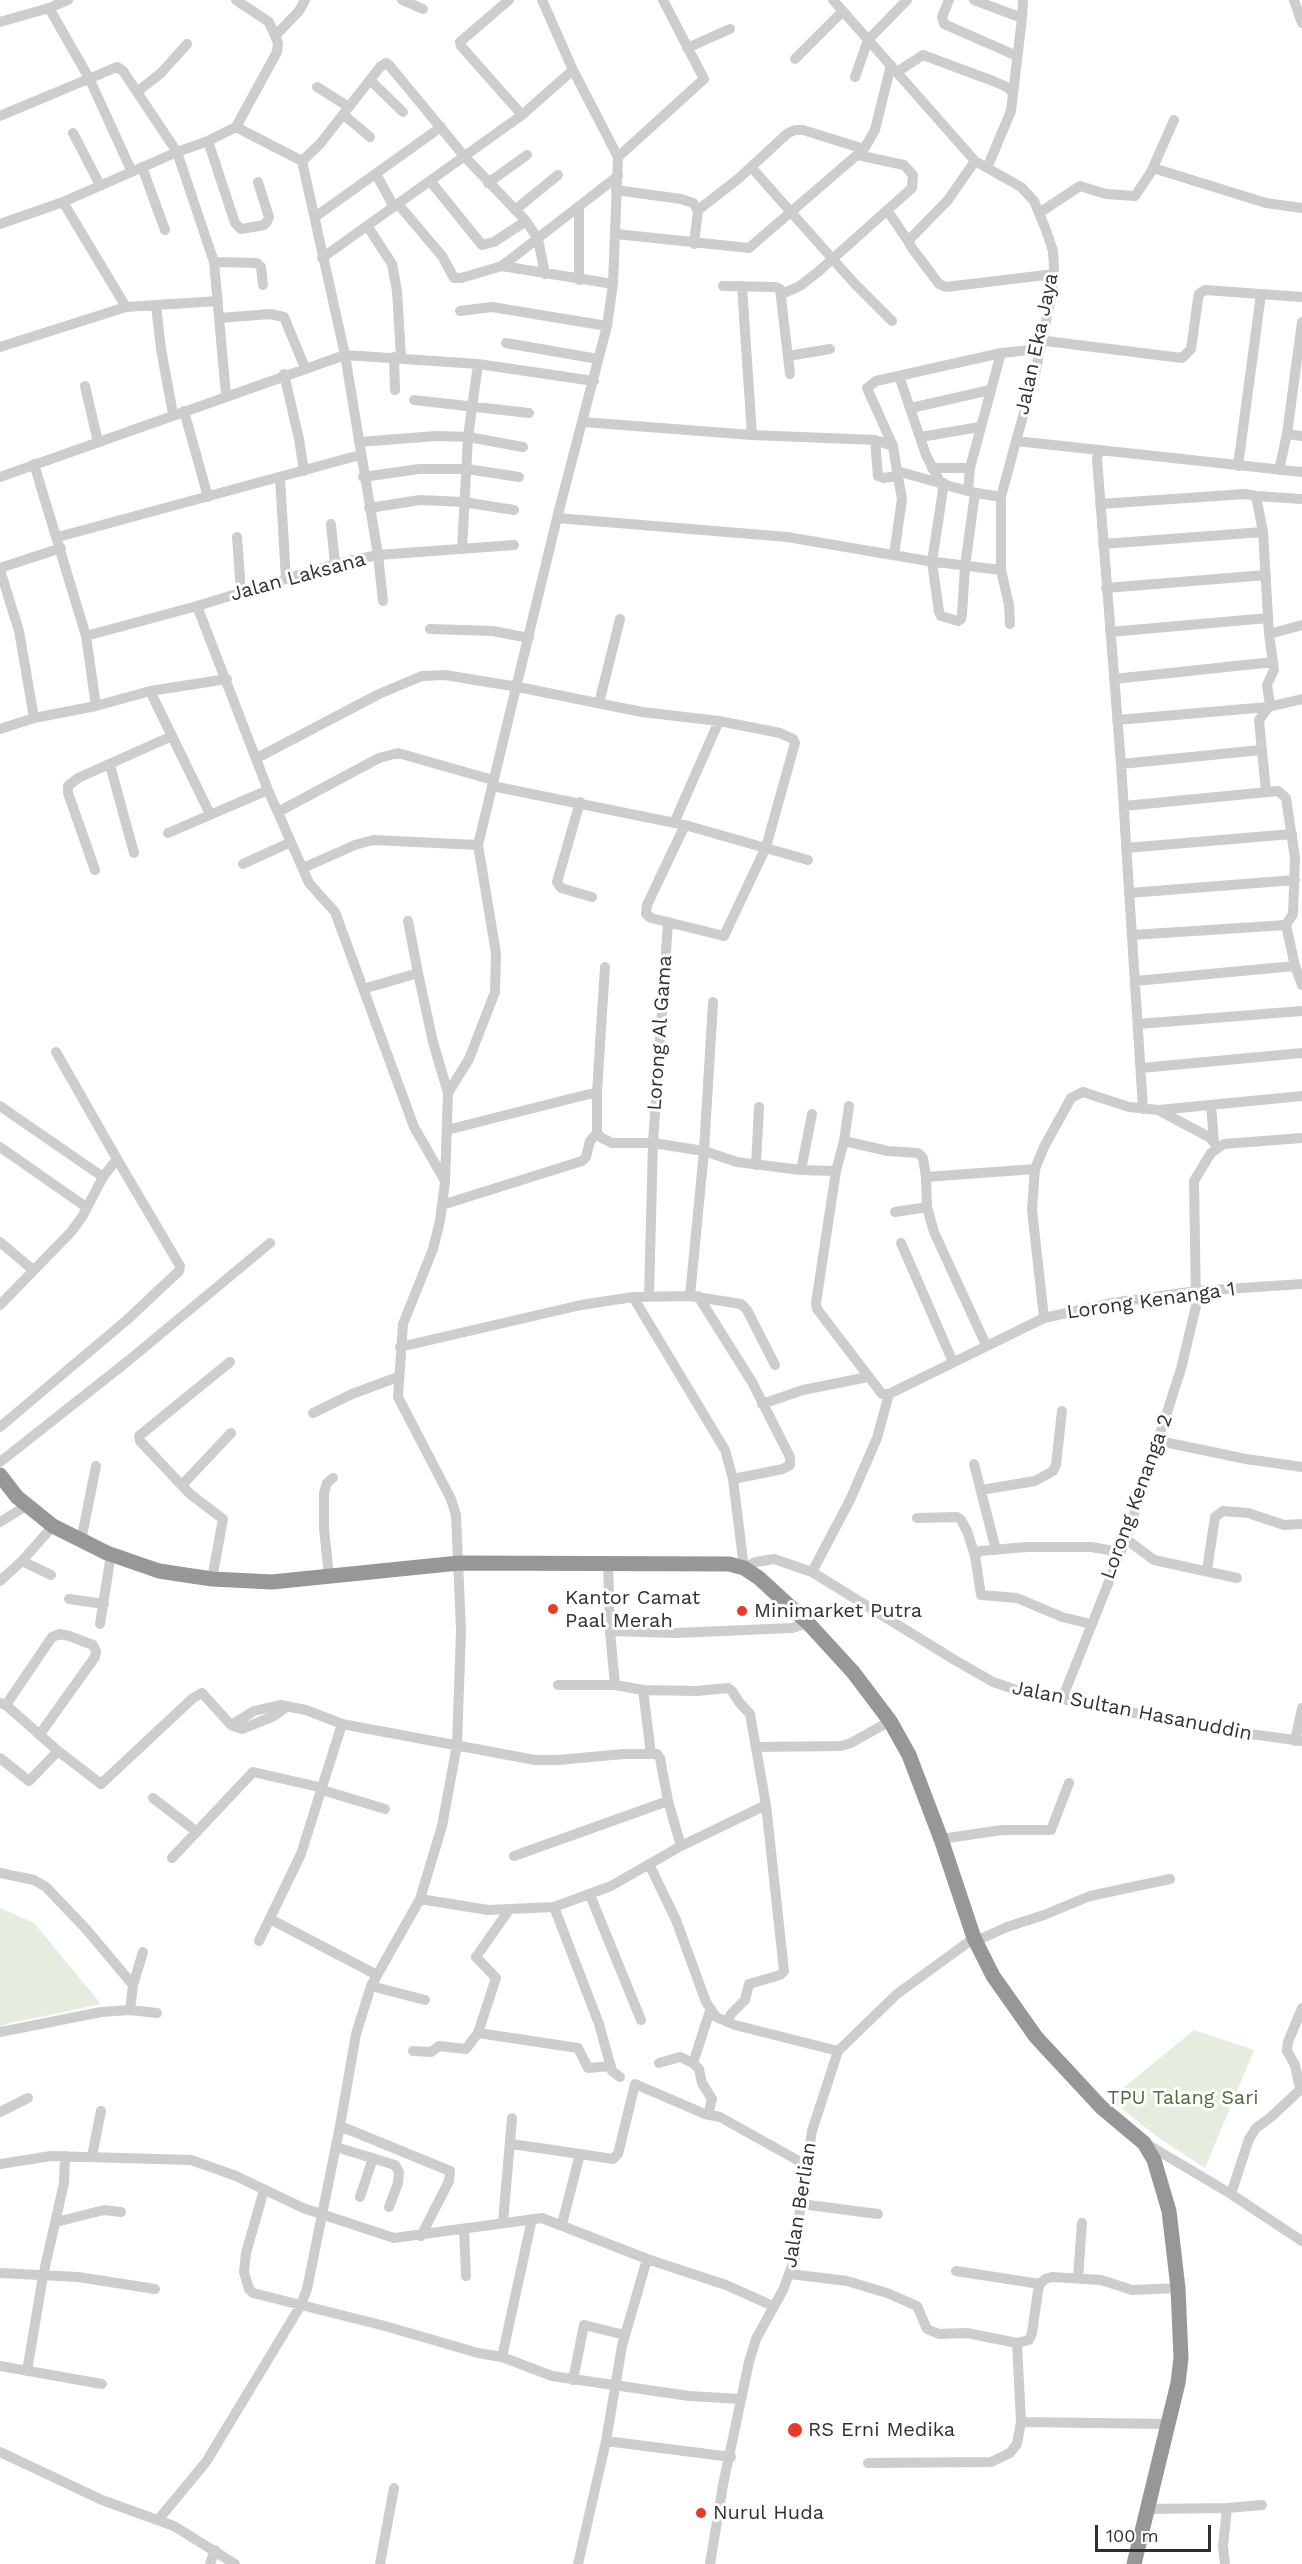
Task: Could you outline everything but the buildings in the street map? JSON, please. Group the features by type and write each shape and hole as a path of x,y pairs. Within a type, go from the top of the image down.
{"highway":[{"path":"0,1475 26,1506 53,1526 111,1554 159,1571 212,1579 272,1582 459,1563 729,1564 744,1568 759,1578 808,1623 853,1672 890,1721 917,1773 975,1939 993,1976 1030,2030 1101,2107 1144,2143 1154,2160 1169,2211 1178,2288 1181,2358 1168,2424 1134,2564"}],"street":[{"path":"0,22 68,0"},
{"path":"0,224 63,202 236,127 277,52 275,36 269,22 236,0"},
{"path":"275,36 299,11 305,0"},
{"path":"402,0 423,9"},
{"path":"509,0 460,42 461,46 522,115"},
{"path":"448,1093 469,1059 495,992 496,953 478,845 557,518 594,381 614,284 618,157 573,70 542,0"},
{"path":"618,157 704,79 663,0"},
{"name":"Jalan Eka Jaya","path":"833,0 975,161 1021,187 1034,201 1039,213 1053,251 1054,274 1042,342 1016,441 1302,472"},
{"path":"855,77 868,40 907,0"},
{"path":"974,0 1022,18"},
{"path":"987,168 1006,126 1013,101 1012,92 1023,0"},
{"path":"1294,0 1302,23"},
{"path":"945,2 942,17 944,24 1017,56"},
{"path":"49,8 89,78 165,230"},
{"path":"795,59 842,12"},
{"path":"687,48 730,29"},
{"path":"137,92 173,61 187,44"},
{"path":"616,234 749,248 861,152 875,130 894,69 923,55 1007,87 1012,92"},
{"path":"302,161 320,144 380,67 386,63 465,158 526,221 538,239 545,274"},
{"path":"0,116 117,67 123,71 177,152 214,262 226,395"},
{"path":"322,258 465,158 522,115 573,70"},
{"path":"370,81 403,112"},
{"path":"317,87 346,111 370,136"},
{"path":"1039,213 1080,186 1115,195 1135,196 1153,168 1174,120"},
{"path":"236,127 302,161 345,355 363,477 378,555 383,601"},
{"path":"315,217 441,127"},
{"path":"698,210 751,167 782,138 795,130 803,130 904,165 913,175 912,188 800,286 782,294"},
{"path":"73,133 100,185"},
{"path":"208,141 235,223 241,229 264,225 267,222 268,217 258,182"},
{"path":"489,183 527,155"},
{"path":"908,241 948,200 975,161"},
{"path":"751,167 892,321"},
{"path":"1153,168 1266,203 1302,208"},
{"path":"376,174 396,206 442,256 454,278 502,266 618,176"},
{"path":"515,210 558,175"},
{"path":"431,182 482,245 494,242 526,221"},
{"path":"616,190 681,199 693,203 698,210 694,243"},
{"path":"63,202 126,307"},
{"path":"579,206 579,280"},
{"path":"887,210 939,284 946,286 1054,274"},
{"path":"368,226 392,264 397,291 398,357 394,390"},
{"path":"214,262 257,263 261,267 263,285"},
{"path":"502,266 614,284"},
{"path":"742,285 753,435"},
{"path":"723,286 742,285 780,289 790,374"},
{"path":"894,555 902,499 892,446 867,388 876,381 1001,353 1030,350 1042,342 1182,358 1191,349 1200,294 1211,290 1302,297"},
{"path":"1238,466 1261,294"},
{"path":"0,347 126,307 218,301"},
{"path":"156,305 161,349 179,413 208,497"},
{"path":"460,311 492,307 607,326"},
{"path":"220,318 270,314 284,317 305,368"},
{"path":"1279,470 1287,434 1302,322"},
{"path":"507,343 598,359"},
{"path":"788,356 830,349"},
{"path":"899,376 932,468 942,482 932,562 939,612 941,616 958,621 961,620 962,615 971,492 970,468 1001,353"},
{"path":"0,477 284,374 345,355 478,364 594,381"},
{"path":"462,549 468,437 478,364"},
{"path":"284,374 300,439 304,471"},
{"path":"85,386 98,442"},
{"path":"910,408 990,390"},
{"path":"414,400 529,413"},
{"path":"583,422 753,435 875,440 892,446"},
{"path":"920,437 980,427"},
{"path":"1287,434 1302,436"},
{"path":"359,442 436,436 468,437 524,447"},
{"path":"875,440 878,476 884,478 897,474 942,482 971,492 1001,497"},
{"path":"1010,624 1009,605 1001,570 1001,497 1016,441"},
{"path":"1099,451 1097,459 1100,504 1118,720 1143,1108"},
{"path":"58,537 360,455"},
{"path":"34,464 58,537 86,636 96,706"},
{"path":"932,468 970,468"},
{"path":"363,477 419,469 467,469 519,477"},
{"path":"280,478 286,579"},
{"path":"1100,504 1245,494 1302,499"},
{"path":"1256,496 1263,532 1269,634 1274,673 1267,685 1270,702 1259,720 1266,791"},
{"path":"369,508 420,500 463,502 514,510"},
{"path":"557,518 787,537 932,562 1001,570"},
{"path":"331,525 335,564"},
{"path":"1103,544 1263,532"},
{"path":"237,537 241,593"},
{"name":"Jalan Laksana","path":"86,636 197,606 335,564 378,555 514,545"},
{"path":"34,718 19,631 0,569 61,548"},
{"path":"1106,588 1266,575"},
{"path":"197,606 268,790 309,884 336,912 414,1127 445,1182"},
{"path":"1110,632 1268,618"},
{"path":"599,703 620,619"},
{"path":"1269,634 1302,625"},
{"path":"430,629 493,631 529,638"},
{"path":"1114,679 1273,662"},
{"path":"256,758 379,694 422,676 445,675 642,712 719,722 790,736 795,743 766,847 725,935 651,918 646,914 645,909 719,722"},
{"path":"0,729 34,718 96,706 150,691 227,679"},
{"path":"150,691 210,814"},
{"path":"1118,720 1268,708 1302,699"},
{"path":"95,870 68,793 68,786 78,778 172,736"},
{"path":"1121,764 1261,750"},
{"path":"278,812 379,758 398,753 493,783 680,824 808,860"},
{"path":"110,765 134,854"},
{"path":"168,833 268,790"},
{"path":"1124,806 1266,791 1278,791 1286,798 1292,834 1295,880 1293,914 1286,925 1295,966 1302,985"},
{"path":"580,802 557,882 561,888 592,897"},
{"path":"1126,848 1292,834"},
{"path":"303,868 355,845 373,840 478,845"},
{"path":"243,864 291,842"},
{"path":"1129,893 1295,880"},
{"path":"158,2520 206,2462 301,2305 307,2289 336,2147 356,2034 371,1986 420,1899 442,1826 457,1745 461,1630 459,1563 453,1507 398,1397 403,1324 433,1249 442,1205 448,1093 433,1042 408,921"},
{"name":"Lorong Al Gama","path":"649,1296 653,1143 668,922"},
{"path":"1132,935 1286,925"},
{"path":"1135,981 1295,966"},
{"path":"605,967 597,1092 597,1133 602,1138 612,1143 653,1143 704,1151 737,1162 756,1165 836,1172"},
{"path":"363,989 418,973"},
{"path":"713,1002 694,1296 728,1342 789,1454 790,1465 778,1470 733,1479"},
{"path":"1138,1024 1302,1011"},
{"path":"0,1427 128,1319 179,1271 180,1266 56,1052"},
{"path":"1141,1068 1302,1053"},
{"path":"447,1130 597,1092"},
{"path":"1044,1318 1032,1210 1035,1169 1063,1109 1077,1093 1083,1092 1129,1107 1158,1110 1302,1096"},
{"path":"1211,1105 1216,1144"},
{"path":"0,1106 103,1177"},
{"path":"812,1572 850,1500 877,1438 889,1394 882,1394 868,1377 817,1309 816,1303 836,1172 844,1141 849,1106"},
{"path":"756,1165 759,1107"},
{"path":"1158,1110 1216,1144 1302,1138"},
{"path":"801,1170 812,1114"},
{"path":"442,1205 582,1161 586,1157 590,1140 597,1133"},
{"path":"844,1141 888,1151 918,1153 923,1158 927,1207 934,1232 986,1345"},
{"name":"Lorong Kenanga 2","path":"1062,1699 1090,1624 1126,1539 1181,1369 1196,1306 1194,1181 1216,1144"},
{"path":"0,1147 86,1207"},
{"path":"0,1305 71,1232 82,1217 103,1177 117,1159"},
{"path":"926,1177 1035,1169"},
{"path":"895,1212 927,1207"},
{"path":"0,1242 33,1270"},
{"path":"0,1462 128,1361 270,1243"},
{"path":"901,1243 953,1362"},
{"name":"Lorong Kenanga 1","path":"889,1394 1044,1318 1112,1303 1196,1291 1302,1284"},
{"path":"400,1347 581,1305 633,1297 694,1296 741,1304 747,1310 775,1365"},
{"path":"633,1297 725,1450 733,1479 744,1568"},
{"path":"212,1579 223,1519 182,1485 140,1441 139,1436 230,1362"},
{"path":"313,1413 352,1394 398,1377"},
{"path":"762,1404 803,1390 868,1377"},
{"path":"981,1490 1035,1481 1053,1471 1056,1465 1062,1412"},
{"path":"182,1485 231,1433"},
{"path":"1159,1441 1246,1459 1302,1467"},
{"path":"974,1464 996,1550"},
{"path":"81,1541 96,1466"},
{"path":"329,1576 324,1528 324,1493 327,1483 333,1478"},
{"path":"0,1522 26,1506"},
{"path":"1207,1570 1215,1517 1223,1510 1248,1513 1284,1525 1302,1524"},
{"path":"917,1518 957,1517 961,1520 975,1556 981,1595 1017,1598 1062,1617 1090,1624"},
{"path":"0,1581 22,1561 53,1526"},
{"path":"1126,1539 1154,1560 1237,1578"},
{"path":"975,1556 980,1551 1067,1546 1120,1552"},
{"path":"100,1624 105,1604 111,1554"},
{"name":"Jalan Sultan Hasanuddin","path":"744,1568 756,1562 774,1559 812,1572 993,1682 1017,1690 1221,1730 1298,1741"},
{"path":"22,1561 51,1575"},
{"path":"608,1562 610,1631 615,1684"},
{"path":"69,1599 105,1604"},
{"path":"610,1631 676,1633 792,1628 808,1623"},
{"path":"40,1734 95,1657 96,1651 93,1645 60,1634 52,1637 3,1704 101,1784 197,1695 202,1693 231,1725 254,1711 266,1707 288,1706 342,1724 535,1760 657,1754 660,1758 668,1801 681,1846"},
{"path":"558,1685 615,1684 643,1690 728,1688 750,1714 766,1805 784,1971 780,1975 749,1984 746,2001 731,2014 727,2022"},
{"path":"643,1690 651,1754"},
{"path":"1298,1741 1302,1708"},
{"path":"756,1747 841,1746 860,1739 890,1721"},
{"path":"259,1941 301,1854 333,1746 342,1724"},
{"path":"0,1758 29,1781 58,1751"},
{"path":"172,1858 253,1772 322,1789 385,1809"},
{"path":"941,1839 1002,1830 1051,1830 1069,1783"},
{"path":"153,1798 197,1832"},
{"path":"514,1856 668,1801"},
{"path":"420,1899 488,1910 554,1906 590,1895 623,1880 681,1846 766,1805"},
{"path":"649,1864 676,1920 710,2011 727,2022 838,2051"},
{"path":"0,1872 34,1880 46,1887 86,1929 133,1985"},
{"name":"Jalan Berlian","path":"711,2564 723,2485 731,2457 741,2399 756,2339 790,2274 795,2258 812,2131 838,2051 897,1994 975,1939 1090,1896 1170,1879"},
{"path":"590,1895 641,2020"},
{"path":"554,1906 599,2024 613,2073 620,2077"},
{"path":"413,2051 431,2052 439,2046 466,2049 478,2033 496,1978 476,1957 509,1910"},
{"path":"270,1919 377,1975"},
{"path":"130,2010 133,1985 143,1952"},
{"path":"371,1986 425,2000"},
{"path":"1231,2194 1249,2139 1256,2128 1301,2089 1295,2065 1287,2051 1288,2042 1302,2008"},
{"path":"0,2032 52,2021 130,2010 157,2013"},
{"path":"693,2063 710,2011"},
{"path":"478,2033 578,2048 588,2068 611,2066"},
{"path":"659,2063 680,2057 693,2063 699,2069 703,2086 712,2098 708,2115"},
{"path":"512,2144 613,2159 617,2157 635,2084 708,2115 720,2117 806,2165"},
{"path":"0,2112 28,2098"},
{"path":"92,2156 101,2111"},
{"path":"503,2222 512,2144 512,2118"},
{"path":"340,2126 450,2171 449,2181 421,2236"},
{"path":"1144,2143 1231,2194 1302,2241"},
{"path":"336,2147 393,2164 398,2170 398,2183 389,2207"},
{"path":"562,2224 580,2154"},
{"path":"0,2164 51,2156 191,2160 236,2176 303,2208 321,2213 339,2222 394,2238 542,2218 647,2259 726,2285 773,2306"},
{"path":"27,2371 43,2276 64,2183 65,2156"},
{"path":"360,2197 373,2158"},
{"path":"264,2190 246,2253 244,2272 247,2284 253,2293 385,2326 478,2353 502,2357 552,2376 689,2396 741,2399"},
{"path":"801,2204 878,2214"},
{"path":"56,2222 104,2210 122,2212"},
{"path":"502,2357 532,2219"},
{"path":"1078,2278 1082,2223"},
{"path":"464,2229 466,2276"},
{"path":"578,2564 606,2441 625,2335 647,2259"},
{"path":"957,2271 1040,2284 1052,2277 1101,2280 1132,2290 1178,2288"},
{"path":"0,2273 78,2277 155,2289"},
{"path":"790,2274 847,2281 886,2293 917,2306 927,2329 939,2334 967,2333 1017,2343 1029,2340 1032,2333 1040,2284"},
{"path":"573,2380 584,2325 625,2335"},
{"path":"868,2463 991,2462 1002,2459 1017,2444 1021,2422 1017,2343"},
{"path":"0,2366 102,2384"},
{"path":"1021,2422 1168,2424"},
{"path":"606,2441 731,2457"},
{"path":"0,2452 76,2489 174,2526 236,2564"},
{"path":"380,2564 394,2488"},
{"path":"1148,2509 1262,2505"},
{"path":"1224,2564 1223,2546 1227,2508"},
{"path":"210,2564 214,2550"}],"green space":[{"path":"0,1908 34,1923 101,2004 0,2027"},
{"name":"TPU Talang Sari","path":"1194,2030 1254,2050 1205,2168 1156,2136 1110,2099"}],"place":[{"name":"Kantor Camat Paal Merah","path":"553,1609"},
{"name":"Minimarket Putra","path":"742,1611"},
{"name":"RS Erni Medika","path":"795,2430"},
{"name":"Nurul Huda","path":"701,2513"}]}
